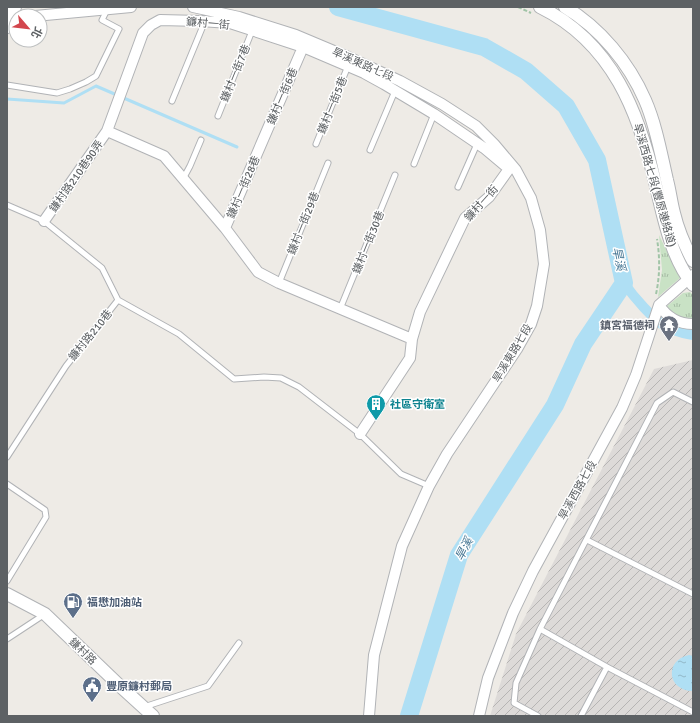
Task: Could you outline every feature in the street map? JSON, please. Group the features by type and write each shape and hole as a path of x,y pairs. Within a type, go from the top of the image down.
{"street":[{"path":"48,15 131,7"},
{"name":"旱溪東路七段","path":"193,7 239,17 296,35 400,81 442,104 476,126 494,144 516,170 531,198 540,230 544,264 538,306 517,349 447,454 428,486 402,546 374,655 369,716"},
{"name":"旱溪西路七段(豐原連絡道)","path":"564,7 578,10 618,55 646,101 657,136 675,217 682,238 693,261"},
{"name":"旱溪西路七段(豐原連絡道)","path":"537,10 572,27 605,60 626,94 640,129 650,162 670,240 691,280"},
{"name":"鐮村一街","path":"107,131 143,33 151,25 160,20 230,23 303,47 364,73 434,114 477,144 509,169 489,197 465,218 420,312 412,339"},
{"name":"鎌村一街6巷","path":"261,145 303,47"},
{"path":"107,131 164,156 225,228 258,272 279,283 412,339 410,358 360,434"},
{"name":"鎌村路210巷90弄","path":"44,222 107,131"},
{"name":"鎌村一街28巷","path":"225,228 261,145"},
{"name":"旱溪西路七段","path":"479,716 488,678 513,613 533,571 622,408 636,375 658,309 691,280"},
{"path":"658,309 674,320 687,324 693,324"},
{"name":"鎌村路","path":"7,594 45,614 153,716"}],"lane":[{"path":"7,85 57,93 70,89 96,76 119,29 102,20 107,10"},
{"path":"172,101 205,21"},
{"name":"鎌村一街7巷","path":"218,116 252,30"},
{"name":"鎌村一街5巷","path":"316,144 348,66"},
{"path":"370,150 395,91"},
{"path":"414,164 434,114"},
{"path":"183,179 201,140"},
{"path":"458,187 477,144"},
{"name":"鎌村一街29巷","path":"279,283 328,163"},
{"name":"鎌村一街30巷","path":"340,309 395,175"},
{"name":"鐮村路210巷","path":"7,206 44,222 102,268 118,300 66,366 7,457"},
{"path":"118,300 179,334 234,379 264,377 281,378 299,387 360,434 401,474 428,486"},
{"path":"538,716 514,703 516,684 540,629 657,403 673,392 693,402"},
{"path":"7,484 45,510 46,517 7,580"},
{"path":"587,540 693,594"},
{"path":"7,639 45,614"},
{"path":"540,629 607,667 693,712"},
{"path":"143,707 208,686 239,643"},
{"path":"582,716 607,667"}],"path":[{"path":"518,7 537,10"},
{"path":"657,237 660,263 659,282 655,301 658,309"}],"shaded area":[{"path":"693,360 693,716 490,716 516,634 654,369"}],"green space":[{"path":"659,235 680,278 658,297 662,270"},
{"path":"690,292 693,295 693,320 680,317 666,307 683,293"}],"water":[{"path":"689,655 693,656 693,691 684,690 678,686 672,675 672,669 675,663 681,658"}],"waterway":[{"name":"旱溪","path":"338,7 484,47 526,71 566,106 597,160 624,283 583,344 555,405 459,555 409,716"},
{"path":"7,99 64,103 96,86 237,147"},
{"path":"624,283 644,308 662,325 693,335"}],"place":[{"name":"鎮宮福德祠","path":"669,342"},
{"name":"社區守衛室","path":"376,421"},
{"name":"福懋加油站","path":"73,619"},
{"name":"豐原鐮村郵局","path":"92,703"}]}
